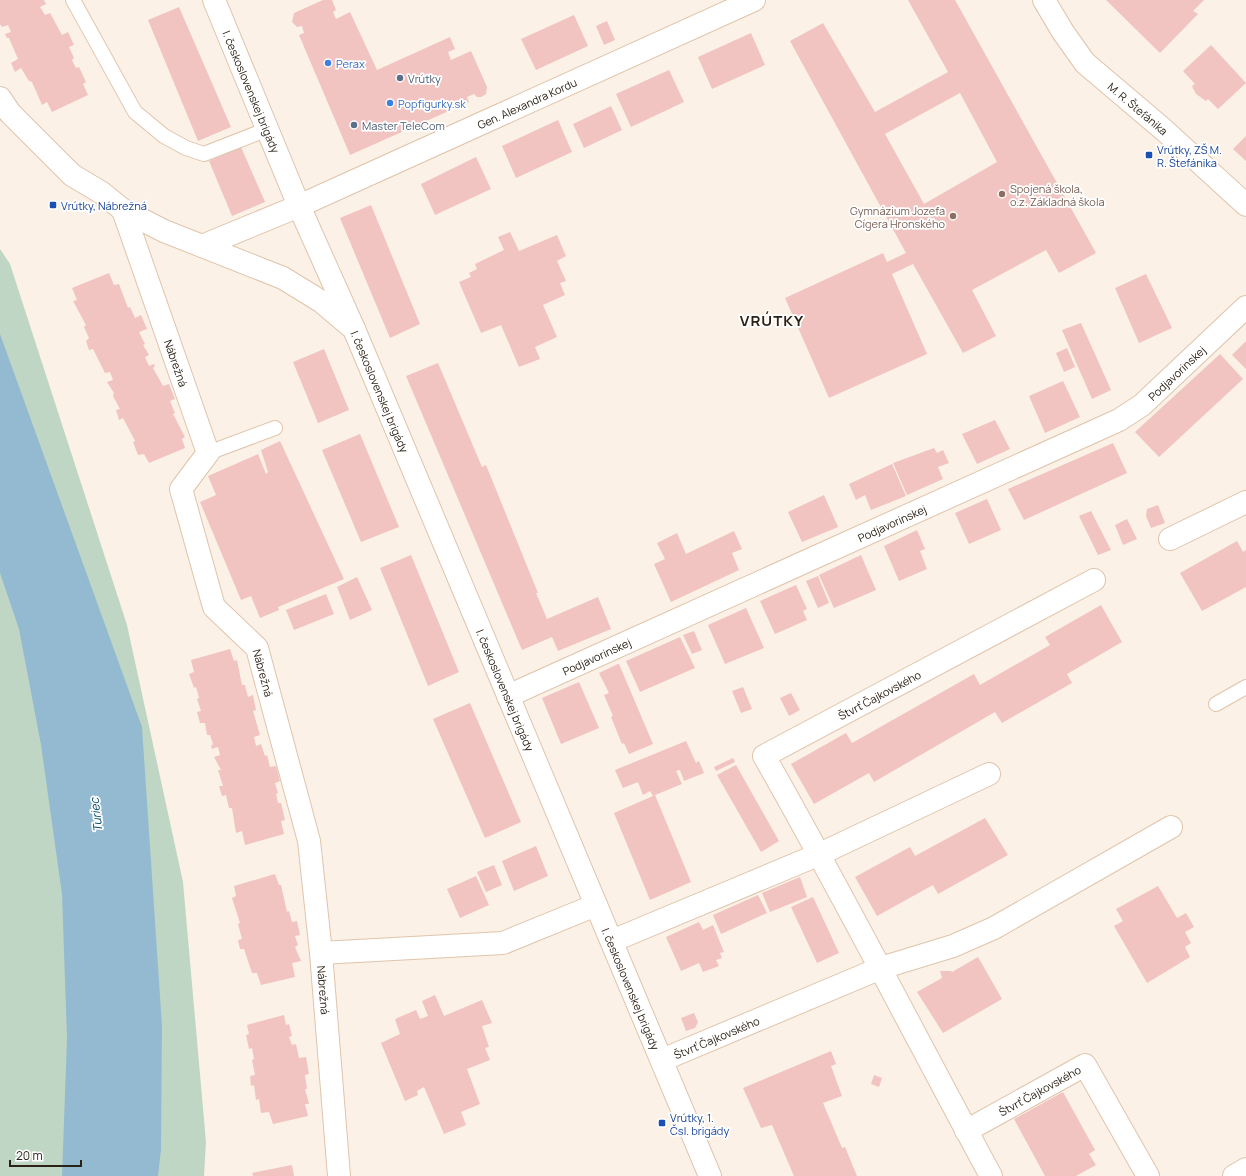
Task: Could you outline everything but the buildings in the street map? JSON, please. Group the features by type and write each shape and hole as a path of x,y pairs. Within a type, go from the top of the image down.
{"street":[{"name":"I. československej brigády","path":"214,0 299,206 354,329 710,1176"},
{"name":"Gen. Alexandra Kordu","path":"299,206 754,0"},
{"name":"M. R. Štefánika","path":"1044,0 1063,32 1085,63 1164,130 1246,205"},
{"path":"0,98 10,113 72,175 102,193 123,210 164,231 283,278 322,302 354,329"},
{"path":"202,246 299,206"},
{"name":"Nábrežná","path":"123,210 208,453 181,489 214,606 257,648 309,841 321,953 339,1176"},
{"name":"Podjavorinskej","path":"508,696 1119,420 1142,405 1246,307"},
{"path":"1170,539 1246,502"},
{"name":"Štvrť Čajkovského","path":"991,1176 896,1001 881,968 820,854 764,756 1094,580"},
{"path":"612,941 820,854 989,774"},
{"name":"Štvrť Čajkovského","path":"662,1060 881,968 953,946 994,928 1171,827"},
{"path":"321,953 503,943 596,905"},
{"name":"Štvrť Čajkovského","path":"966,1131 1085,1065 1148,1176"},
{"path":"1234,1176 1246,1169"}],"lane":[{"path":"73,0 135,112 164,136 186,148 204,154 268,129"},
{"path":"208,453 275,428"},
{"path":"1216,704 1246,687"}],"green space":[{"path":"0,249 10,264 127,625 183,882 206,1142 204,1176 0,1176"}],"water":[{"name":"Turiec","path":"0,334 142,727 162,1026 161,1150 158,1176 62,1176 67,1038 62,894 41,745 19,629 0,573"}],"place":[{"name":"Perax","path":"328,63"},
{"name":"Vrútky","path":"400,78"},
{"name":"Popfigurky.sk","path":"390,103"},
{"name":"Master TeleCom","path":"354,125"},
{"name":"Vrútky, ZŠ M. R. Štefánika","path":"1149,155"},
{"name":"Spojená škola, o.z. Základná škola","path":"1002,194"},
{"name":"Vrútky, Nábrežná","path":"53,205"},
{"name":"Gymnázium Jozefa Cígera Hronského","path":"953,216"},
{"name":"Vrútky, 1. Čsl. brigády","path":"662,1123"}],"district":[{"name":"VRÚTKY","path":"772,320"}]}
